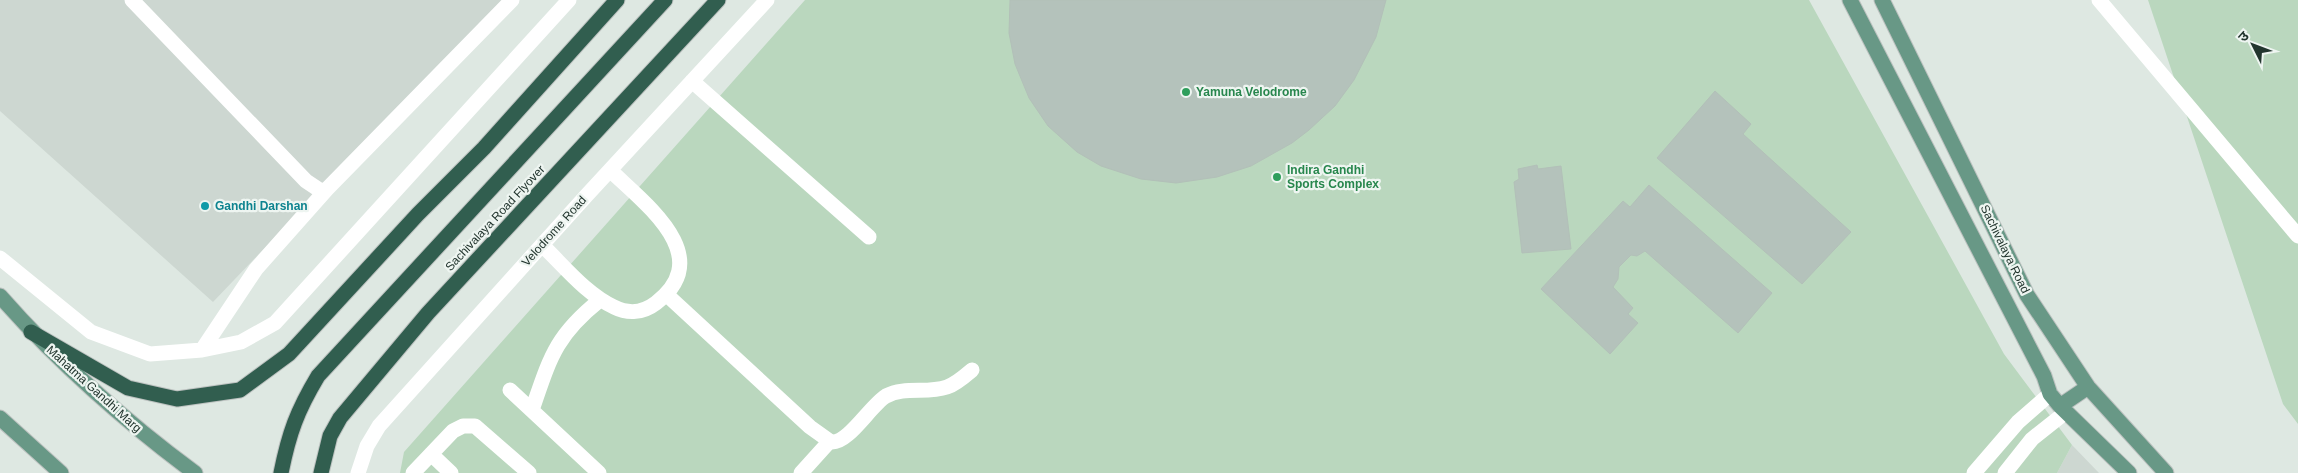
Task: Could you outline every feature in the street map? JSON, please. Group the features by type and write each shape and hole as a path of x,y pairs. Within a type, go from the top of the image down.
{"highway":[{"path":"32,332 128,388 177,399 240,390 289,354 418,214 484,148 617,0"},
{"name":"Sachivalaya Road Flyover","path":"281,473 288,439 300,406 318,376 665,0"},
{"name":"Sachivalaya Road Flyover","path":"321,473 330,436 340,418 397,350 434,306 718,0"}],"main road":[{"name":"Sachivalaya Road","path":"1850,0 2044,376 2050,394 2063,409 2130,473"},
{"name":"Sachivalaya Road","path":"1882,0 2027,295 2088,387 2150,458 2166,473"},
{"name":"Mahatma Gandhi Marg","path":"0,296 32,332 155,443 195,473"},
{"path":"2063,409 2088,387"},
{"path":"0,418 61,473"},
{"path":"2136,473 2150,458"}],"street":[{"path":"132,0 306,181 316,190 328,189"},
{"path":"202,350 256,269 328,189 512,0"},
{"path":"0,258 91,332 150,354 202,350 242,342 275,323 569,0"},
{"name":"Velodrome Road","path":"358,473 367,446 379,426 542,244 767,0"},
{"path":"2100,0 2298,236"},
{"path":"692,81 869,237"},
{"path":"542,244 600,300 616,308 631,312 648,309 667,294 680,268 675,242 667,226 610,170"},
{"path":"667,294 810,427 829,442 841,440 875,404 886,397 898,391 946,387 972,370"},
{"path":"532,410 550,358 562,336 577,318 600,300"},
{"path":"510,390 599,473"},
{"path":"1974,473 2008,434 2050,394"},
{"path":"2005,473 2032,439 2063,409"},
{"path":"413,473 453,430 463,426 475,426 529,473"},
{"path":"2008,434 2025,449"},
{"path":"801,473 829,442"},
{"path":"430,454 451,473"}],"shaded area":[{"name":"Gandhi Darshan","path":"0,0 502,0 213,302 0,111"},
{"path":"2072,445 2099,473 2057,473"}],"green space":[{"name":"Indira Gandhi Sports Complex","path":"805,0 1809,0 2004,354 2072,445 2057,473 400,473 404,452"},
{"path":"2148,0 2298,0 2298,424 2283,404"}],"building":[{"name":"Yamuna Velodrome","path":"1010,0 1386,0 1376,37 1354,80 1335,106 1309,130 1292,143 1251,166 1217,177 1176,183 1141,179 1101,166 1077,152 1048,126 1029,98 1015,64 1009,33"},
{"path":"1715,91 1751,124 1743,134 1851,232 1802,284 1657,158"},
{"path":"1537,165 1538,169 1561,166 1571,249 1522,253 1514,182 1519,179 1518,169"},
{"path":"1649,185 1772,293 1738,333 1645,251 1637,256 1631,255 1619,267 1618,279 1613,287 1633,308 1628,314 1638,323 1610,354 1541,289 1623,201 1630,207"}],"place":[{"name":"Yamuna Velodrome","path":"1186,92"},
{"name":"Indira Gandhi Sports Complex","path":"1277,177"},
{"name":"Gandhi Darshan","path":"205,206"}]}
